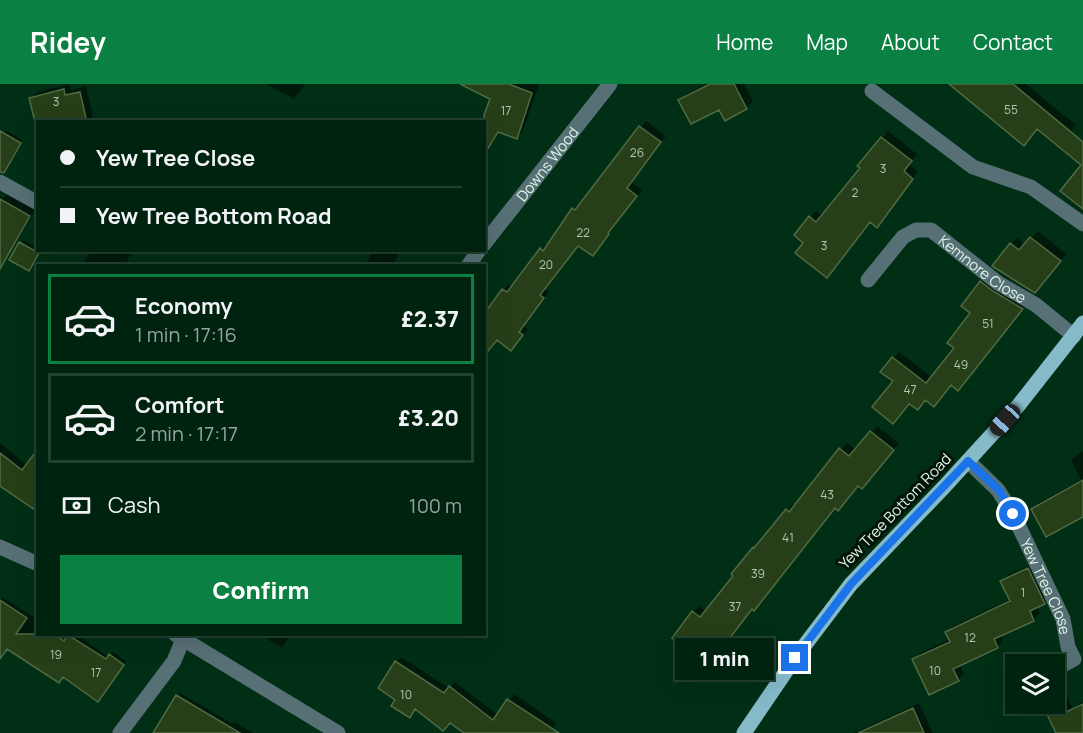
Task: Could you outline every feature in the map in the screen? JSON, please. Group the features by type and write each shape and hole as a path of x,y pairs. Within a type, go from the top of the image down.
{"main road":[{"name":"Yew Tree Bottom Road","path":"744,733 795,658 851,584 1018,406 1078,329"}],"street":[{"name":"Downs Wood","path":"486,241 610,84"},
{"path":"872,91 973,167 1031,187 1083,224"},
{"path":"0,182 36,202"},
{"name":"Kemnore Close","path":"868,280 903,237 916,230 932,230 998,283 1078,329"},
{"name":"Yew Tree Close","path":"968,461 999,490 1013,514 1063,619 1068,647 1079,664"},
{"path":"0,547 36,563"},
{"path":"120,733 174,661 181,636 338,733"}],"building":[{"path":"460,84 509,84 532,93 517,139 498,132 486,152 484,115 490,99"},
{"path":"710,84 734,84 747,109 725,121 719,110 691,124 678,100"},
{"path":"949,84 1013,84 1083,142 1083,209 1060,191 1081,165 1037,129 1024,146"},
{"path":"64,89 65,95 80,92 86,118 36,120 35,122 29,98"},
{"path":"639,126 661,142 627,188 637,196 593,256 578,246 540,295 544,298 519,332 523,335 511,351 497,340 486,354 486,311 502,289 507,292 540,248 543,251 572,208 575,210"},
{"path":"0,131 21,143 4,173 0,172"},
{"path":"881,137 912,161 904,171 913,179 877,228 870,222 827,278 795,253 803,243 794,235 809,216 816,222 860,168 857,166"},
{"path":"0,199 30,216 0,269"},
{"path":"1030,237 1061,261 1035,293 992,266 1010,243 1019,250"},
{"path":"19,242 39,253 29,271 9,260"},
{"path":"980,281 1023,309 958,391 951,385 934,407 925,400 918,410 909,404 893,424 872,407 893,381 880,372 892,357 926,383 954,348 947,343 970,313 961,306"},
{"path":"870,431 894,450 862,489 858,486 838,511 835,508 720,651 715,647 704,661 672,638 692,611 700,617 753,547 786,509 789,512 839,448 849,456"},
{"path":"36,452 36,511 0,486 0,453 22,470"},
{"path":"1083,480 1083,517 1046,537 1031,509"},
{"path":"1028,568 1045,604 1030,611 1034,621 994,639 998,648 953,669 959,681 929,695 912,659 950,642 945,632 1010,601 1000,581"},
{"path":"0,600 27,618 16,634 57,636 64,641 70,636 106,659 109,654 124,665 98,702 63,677 59,683 7,649 0,659"},
{"path":"395,661 444,693 449,686 493,720 507,699 559,733 464,733 450,723 443,731 415,709 410,718 391,706 395,700 378,688"},
{"path":"176,695 240,733 153,733"},
{"path":"1083,704 1083,733 1056,733 1047,714 1065,714 1065,710 1066,712"},
{"path":"913,708 924,733 858,733"}],"route":[{"path":"795,658 851,584 968,461 999,490 1013,514"}]}
